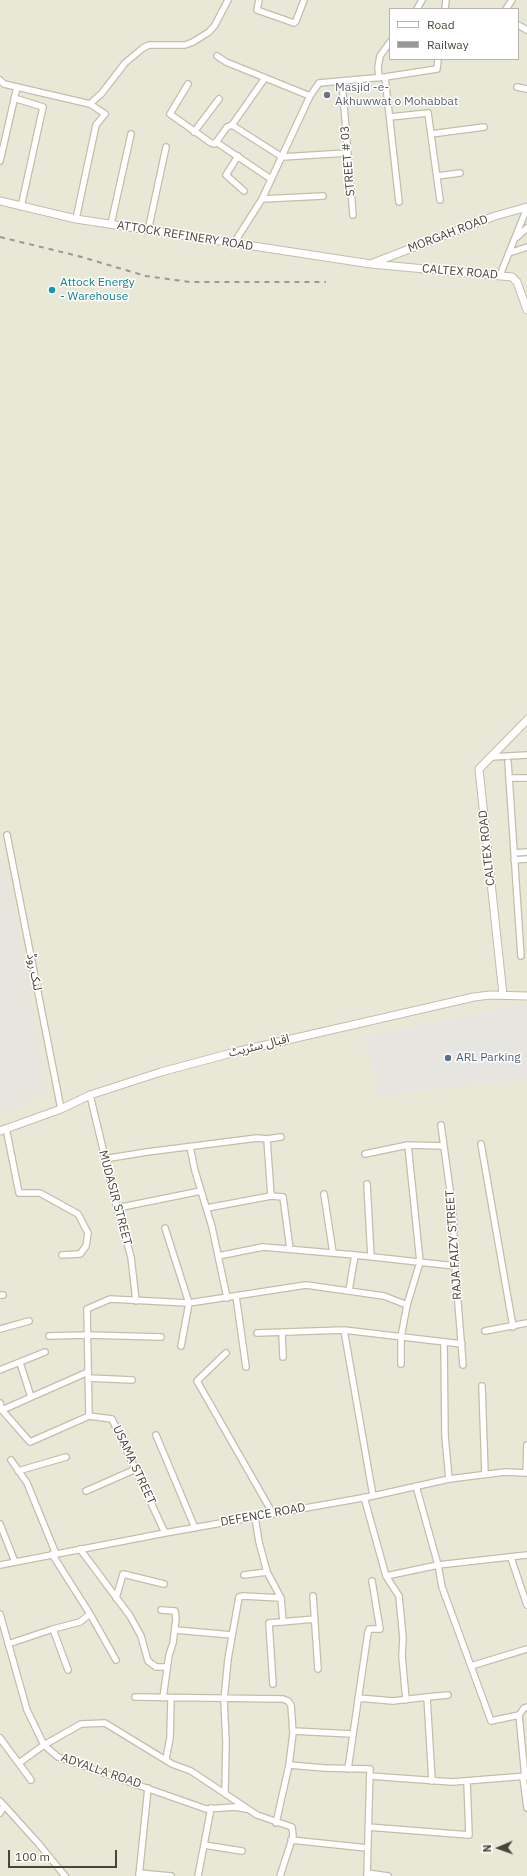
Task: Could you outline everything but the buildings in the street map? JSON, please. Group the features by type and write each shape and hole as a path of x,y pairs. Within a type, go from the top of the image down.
{"street":[{"path":"90,104 102,93 125,63 143,48 155,44 185,45 209,32 216,24 228,0"},
{"path":"259,0 257,10 294,23 304,0"},
{"path":"389,43 380,56 378,67 382,78 390,117 399,202"},
{"path":"217,56 226,62 310,96"},
{"path":"234,243 262,199 310,96 319,83 382,78 437,69 438,60"},
{"path":"216,142 227,127 232,125 265,78"},
{"path":"0,80 4,84 90,104 105,114 96,125 76,219"},
{"name":"STREET # 03","path":"342,82 353,215"},
{"path":"188,84 170,114 211,143 216,142 271,179"},
{"path":"0,161 17,87"},
{"path":"517,87 527,89"},
{"path":"14,98 43,107 21,207"},
{"path":"194,132 219,98"},
{"path":"390,117 428,113 440,200"},
{"path":"232,125 282,157 347,152"},
{"path":"431,134 484,127"},
{"path":"111,224 131,134"},
{"path":"148,231 166,147"},
{"path":"238,156 226,175 244,190"},
{"path":"437,176 460,173"},
{"path":"262,199 323,196"},
{"name":"ATTOCK REFINERY ROAD","path":"0,201 76,219 370,264"},
{"path":"500,275 527,207"},
{"name":"MORGAH ROAD","path":"370,264 495,216 527,207"},
{"path":"513,242 527,228"},
{"path":"509,253 527,247"},
{"name":"CALTEX ROAD","path":"370,264 512,277 517,282 527,310"},
{"name":"CALTEX ROAD","path":"503,996 479,769 527,720"},
{"path":"491,757 527,755"},
{"path":"508,762 520,956"},
{"path":"509,778 527,778"},
{"name":"لنک روڈ","path":"7,835 61,1109"},
{"path":"514,856 527,852"},
{"path":"514,856 527,859"},
{"name":"اقبال سٹریٹ","path":"3,1129 61,1109 90,1095 161,1072 235,1052 466,998 490,995 527,996"},
{"name":"MUDASIR STREET","path":"90,1095 116,1208 131,1257 136,1301"},
{"name":"RAJA FAIZY STREET","path":"441,1125 453,1212 455,1266 463,1364"},
{"path":"3,1129 18,1193 40,1192 78,1214 88,1232 86,1246 80,1254 62,1255"},
{"path":"106,1163 110,1158 257,1138 267,1139 281,1137"},
{"path":"267,1139 271,1196"},
{"path":"481,1144 513,1327"},
{"path":"400,1364 401,1337 407,1305 420,1262 408,1145"},
{"path":"365,1154 408,1145 444,1146"},
{"path":"190,1147 195,1171 207,1208 227,1298"},
{"path":"367,1184 370,1257"},
{"path":"116,1208 201,1191"},
{"path":"324,1194 333,1253"},
{"path":"207,1208 271,1196 283,1196 290,1249"},
{"path":"165,1228 189,1302 181,1346"},
{"path":"218,1256 263,1247 455,1266"},
{"path":"349,1290 355,1255"},
{"path":"0,1403 2,1410 30,1442 89,1416 87,1309 110,1299 189,1302 227,1298 270,1289 306,1284 384,1296 407,1305"},
{"path":"236,1296 246,1367"},
{"path":"0,1329 29,1321"},
{"path":"485,1331 513,1327 527,1323"},
{"path":"257,1333 344,1330 462,1344"},
{"path":"344,1330 373,1496"},
{"path":"282,1332 283,1357"},
{"path":"49,1336 87,1335 161,1337"},
{"path":"444,1342 445,1436 449,1479"},
{"path":"0,1370 45,1352"},
{"path":"226,1353 197,1381 273,1514"},
{"path":"20,1363 31,1397"},
{"path":"2,1410 88,1375 132,1380"},
{"path":"482,1386 485,1474"},
{"name":"USAMA STREET","path":"89,1416 112,1419 165,1533"},
{"path":"156,1435 195,1528"},
{"path":"527,1445 527,1472"},
{"path":"18,1471 66,1457"},
{"path":"11,1460 27,1484 54,1554 116,1660"},
{"path":"86,1491 136,1469"},
{"name":"DEFENCE ROAD","path":"0,1565 165,1533 373,1496 449,1479 505,1472 527,1472"},
{"path":"416,1486 438,1565 442,1587 491,1720 519,1715"},
{"path":"364,1497 386,1576 399,1596 404,1638 402,1656 406,1700"},
{"path":"255,1517 259,1542 267,1572 281,1598 283,1622"},
{"path":"0,1524 15,1562"},
{"path":"80,1549 130,1616 141,1636 148,1661 156,1667 167,1667"},
{"path":"386,1576 438,1565 527,1555"},
{"path":"511,1558 524,1588 527,1605"},
{"path":"244,1575 267,1572"},
{"path":"116,1598 123,1574 164,1584"},
{"path":"348,1769 368,1632 369,1629 380,1629 372,1581"},
{"path":"313,1596 318,1669"},
{"path":"225,1793 224,1700 232,1635 239,1597 281,1598"},
{"path":"162,1610 175,1611 175,1630 167,1667 163,1698"},
{"name":"ADYALLA ROAD","path":"0,1614 27,1710 44,1745 58,1757 206,1809 235,1806 249,1810"},
{"path":"8,1644 80,1622 90,1614"},
{"path":"273,1684 270,1623 315,1619"},
{"path":"53,1629 68,1670"},
{"path":"175,1630 232,1635"},
{"path":"471,1666 527,1649"},
{"path":"358,1698 393,1701 448,1695"},
{"path":"135,1697 288,1701 291,1705 293,1731 290,1765 276,1823"},
{"path":"427,1697 432,1781"},
{"path":"166,1759 170,1738 172,1698"},
{"path":"527,1707 524,1708 519,1715 527,1808"},
{"path":"19,1763 44,1745 81,1724 104,1723 172,1764 191,1771 257,1815 276,1823 292,1827 293,1836 280,1876"},
{"path":"293,1731 352,1734"},
{"path":"0,1738 31,1780"},
{"path":"290,1765 370,1769 367,1874 388,1876"},
{"path":"370,1776 467,1782 525,1777"},
{"path":"368,1827 470,1835 467,1782"},
{"path":"148,1788 139,1874 171,1876"},
{"path":"0,1801 38,1843 65,1876"},
{"path":"0,1813 4,1806"},
{"path":"198,1876 211,1808"},
{"path":"292,1840 367,1848"},
{"path":"204,1845 242,1850"}],"shaded area":[{"path":"0,0 527,0 527,1876 0,1876"},
{"path":"7,863 48,1094 0,1116 0,868"},
{"name":"ARL Parking","path":"521,1005 527,1006 527,1078 380,1096 364,1037"}],"railway":[{"path":"0,237 78,256 146,276 190,282 326,282"}],"place":[{"name":"Masjid -e- Akhuwwat o Mohabbat","path":"327,95"},
{"name":"Attock Energy - Warehouse","path":"52,290"},
{"name":"ARL Parking","path":"448,1058"}]}
